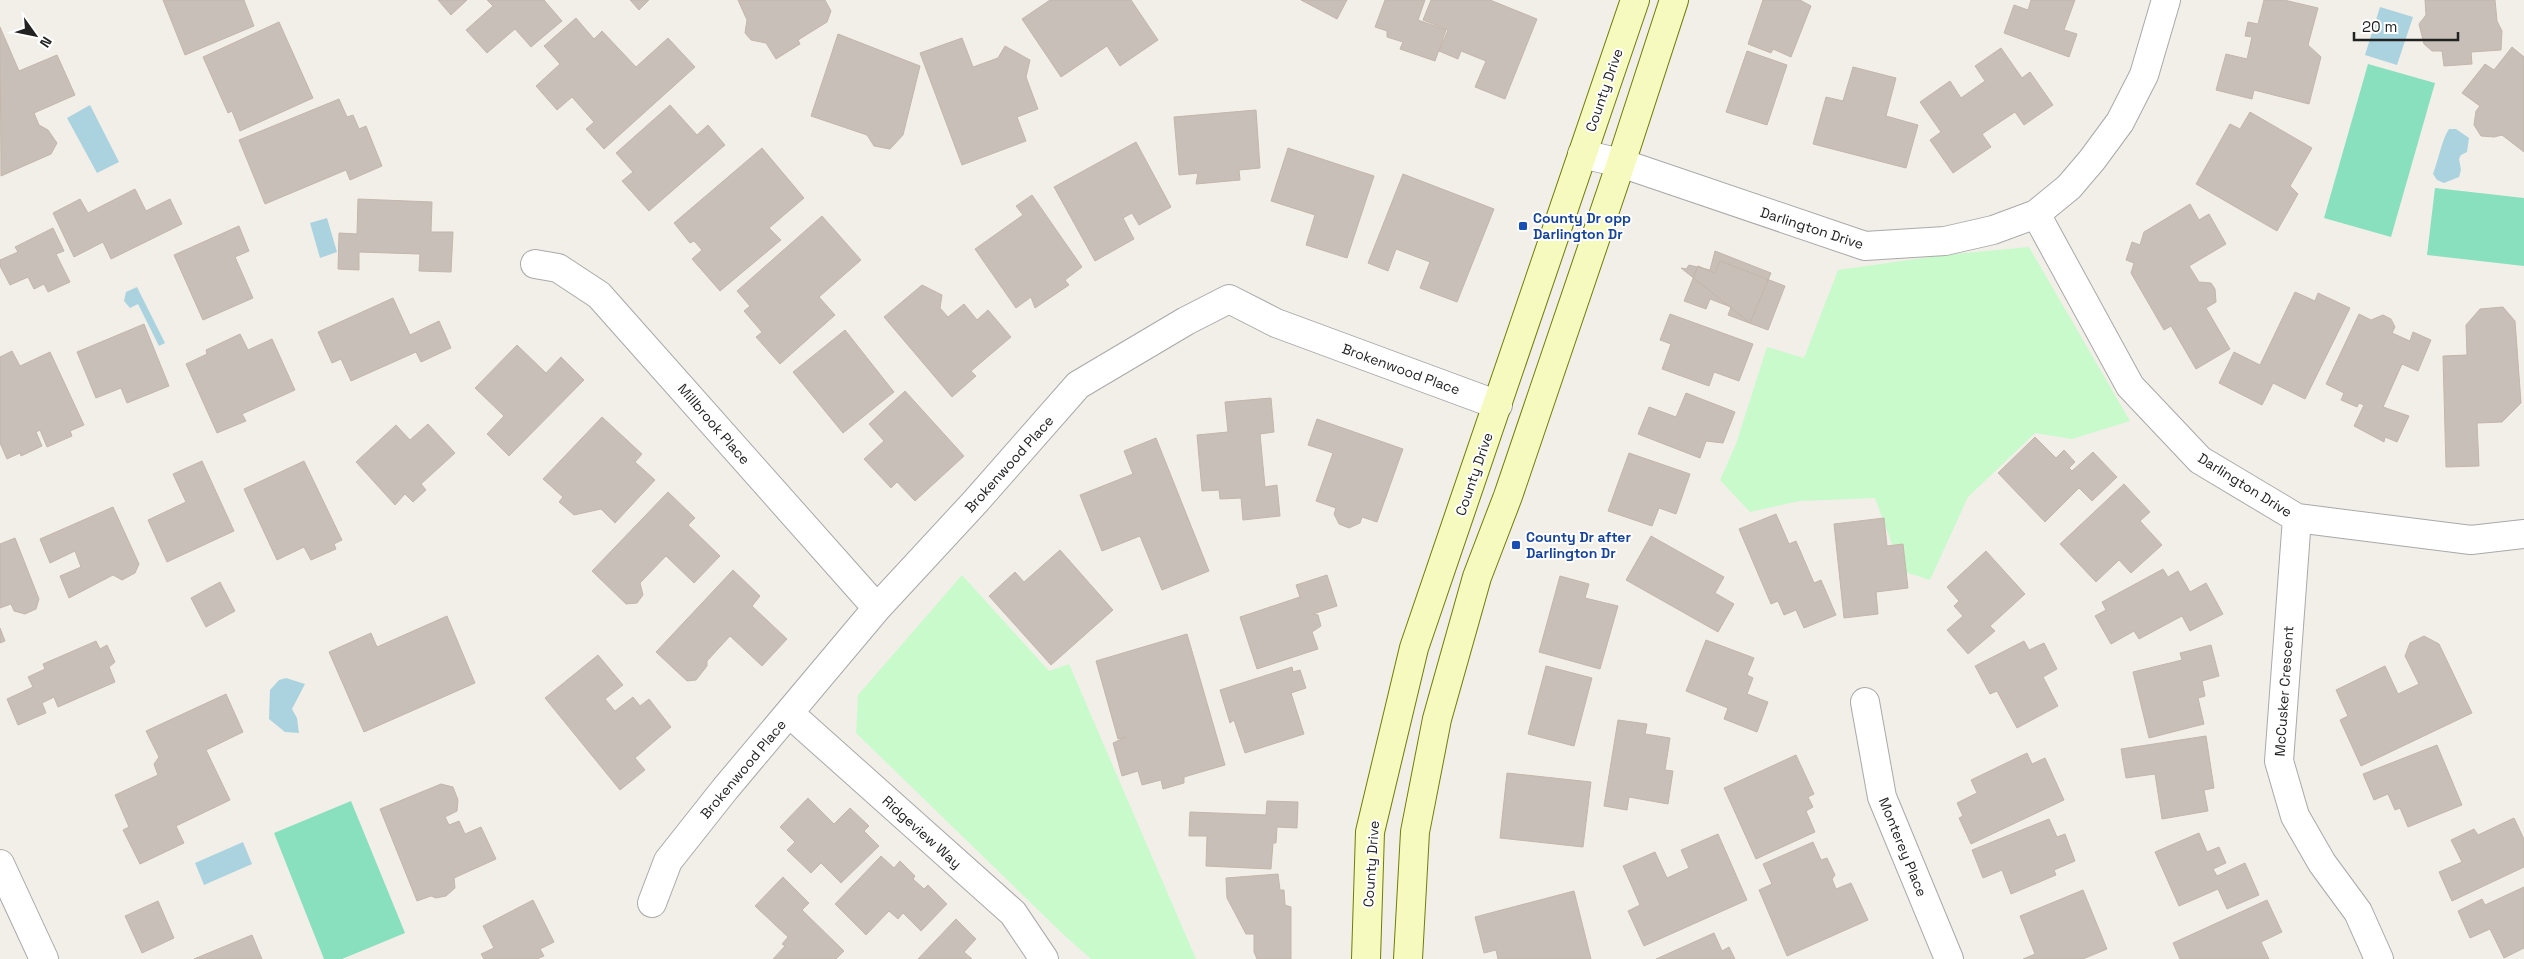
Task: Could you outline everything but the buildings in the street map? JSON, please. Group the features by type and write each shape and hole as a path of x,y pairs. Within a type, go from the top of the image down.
{"main road":[{"name":"County Drive","path":"1366,959 1370,832 1414,648 1635,0"},
{"path":"1408,959 1415,832 1436,719 1478,577 1621,163 1674,0"}],"street":[{"name":"Darlington Drive","path":"1582,154 1621,163 1865,246 1945,241 1993,230 2036,214 2069,187 2120,122 2144,75 2166,0"},
{"name":"Darlington Drive","path":"2036,214 2130,386 2200,460 2297,518 2471,540 2524,534"},
{"name":"Millbrook Place","path":"535,264 558,268 599,295 876,608"},
{"name":"Brokenwood Place","path":"652,903 668,861 876,608 976,501 1078,386 1186,321 1229,298 1276,323 1498,405"},
{"name":"McCusker Crescent","path":"2297,518 2279,762 2295,816 2322,863 2358,912 2379,959"},
{"name":"Monterey Place","path":"1865,702 1882,798 1949,959"},
{"name":"Ridgeview Way","path":"789,714 1013,913 1044,959"},
{"path":"0,864 44,959"}],"green space":[{"path":"2368,64 2435,83 2391,237 2324,218"},
{"path":"2435,188 2524,198 2524,266 2427,255"},
{"path":"2029,247 2130,421 2072,439 2035,433 1968,497 1930,580 1902,571 1875,498 1799,501 1750,512 1720,480 1736,444 1767,347 1804,358 1838,270 1944,255"},
{"path":"962,575 1049,671 1069,664 1196,959 1091,959 856,733 858,695"},
{"path":"351,801 405,933 342,959 324,959 274,833"}],"water":[{"path":"2380,7 2413,17 2397,65 2365,55"},
{"path":"90,105 119,162 97,173 67,118"},
{"path":"2449,129 2456,129 2469,138 2467,152 2461,155 2459,159 2461,170 2459,177 2444,183 2437,180 2433,174 2442,144"},
{"path":"327,218 337,252 320,258 310,223"},
{"path":"137,287 165,343 159,346 138,304 130,308 124,301 126,292"},
{"path":"286,678 305,684 292,709 297,718 299,733 285,732 269,719 270,690 279,680"},
{"path":"243,842 252,864 204,885 195,863"}],"place":[{"name":"County Dr opp Darlington Dr","path":"1523,226"},
{"name":"County Dr after Darlington Dr","path":"1516,545"}]}
